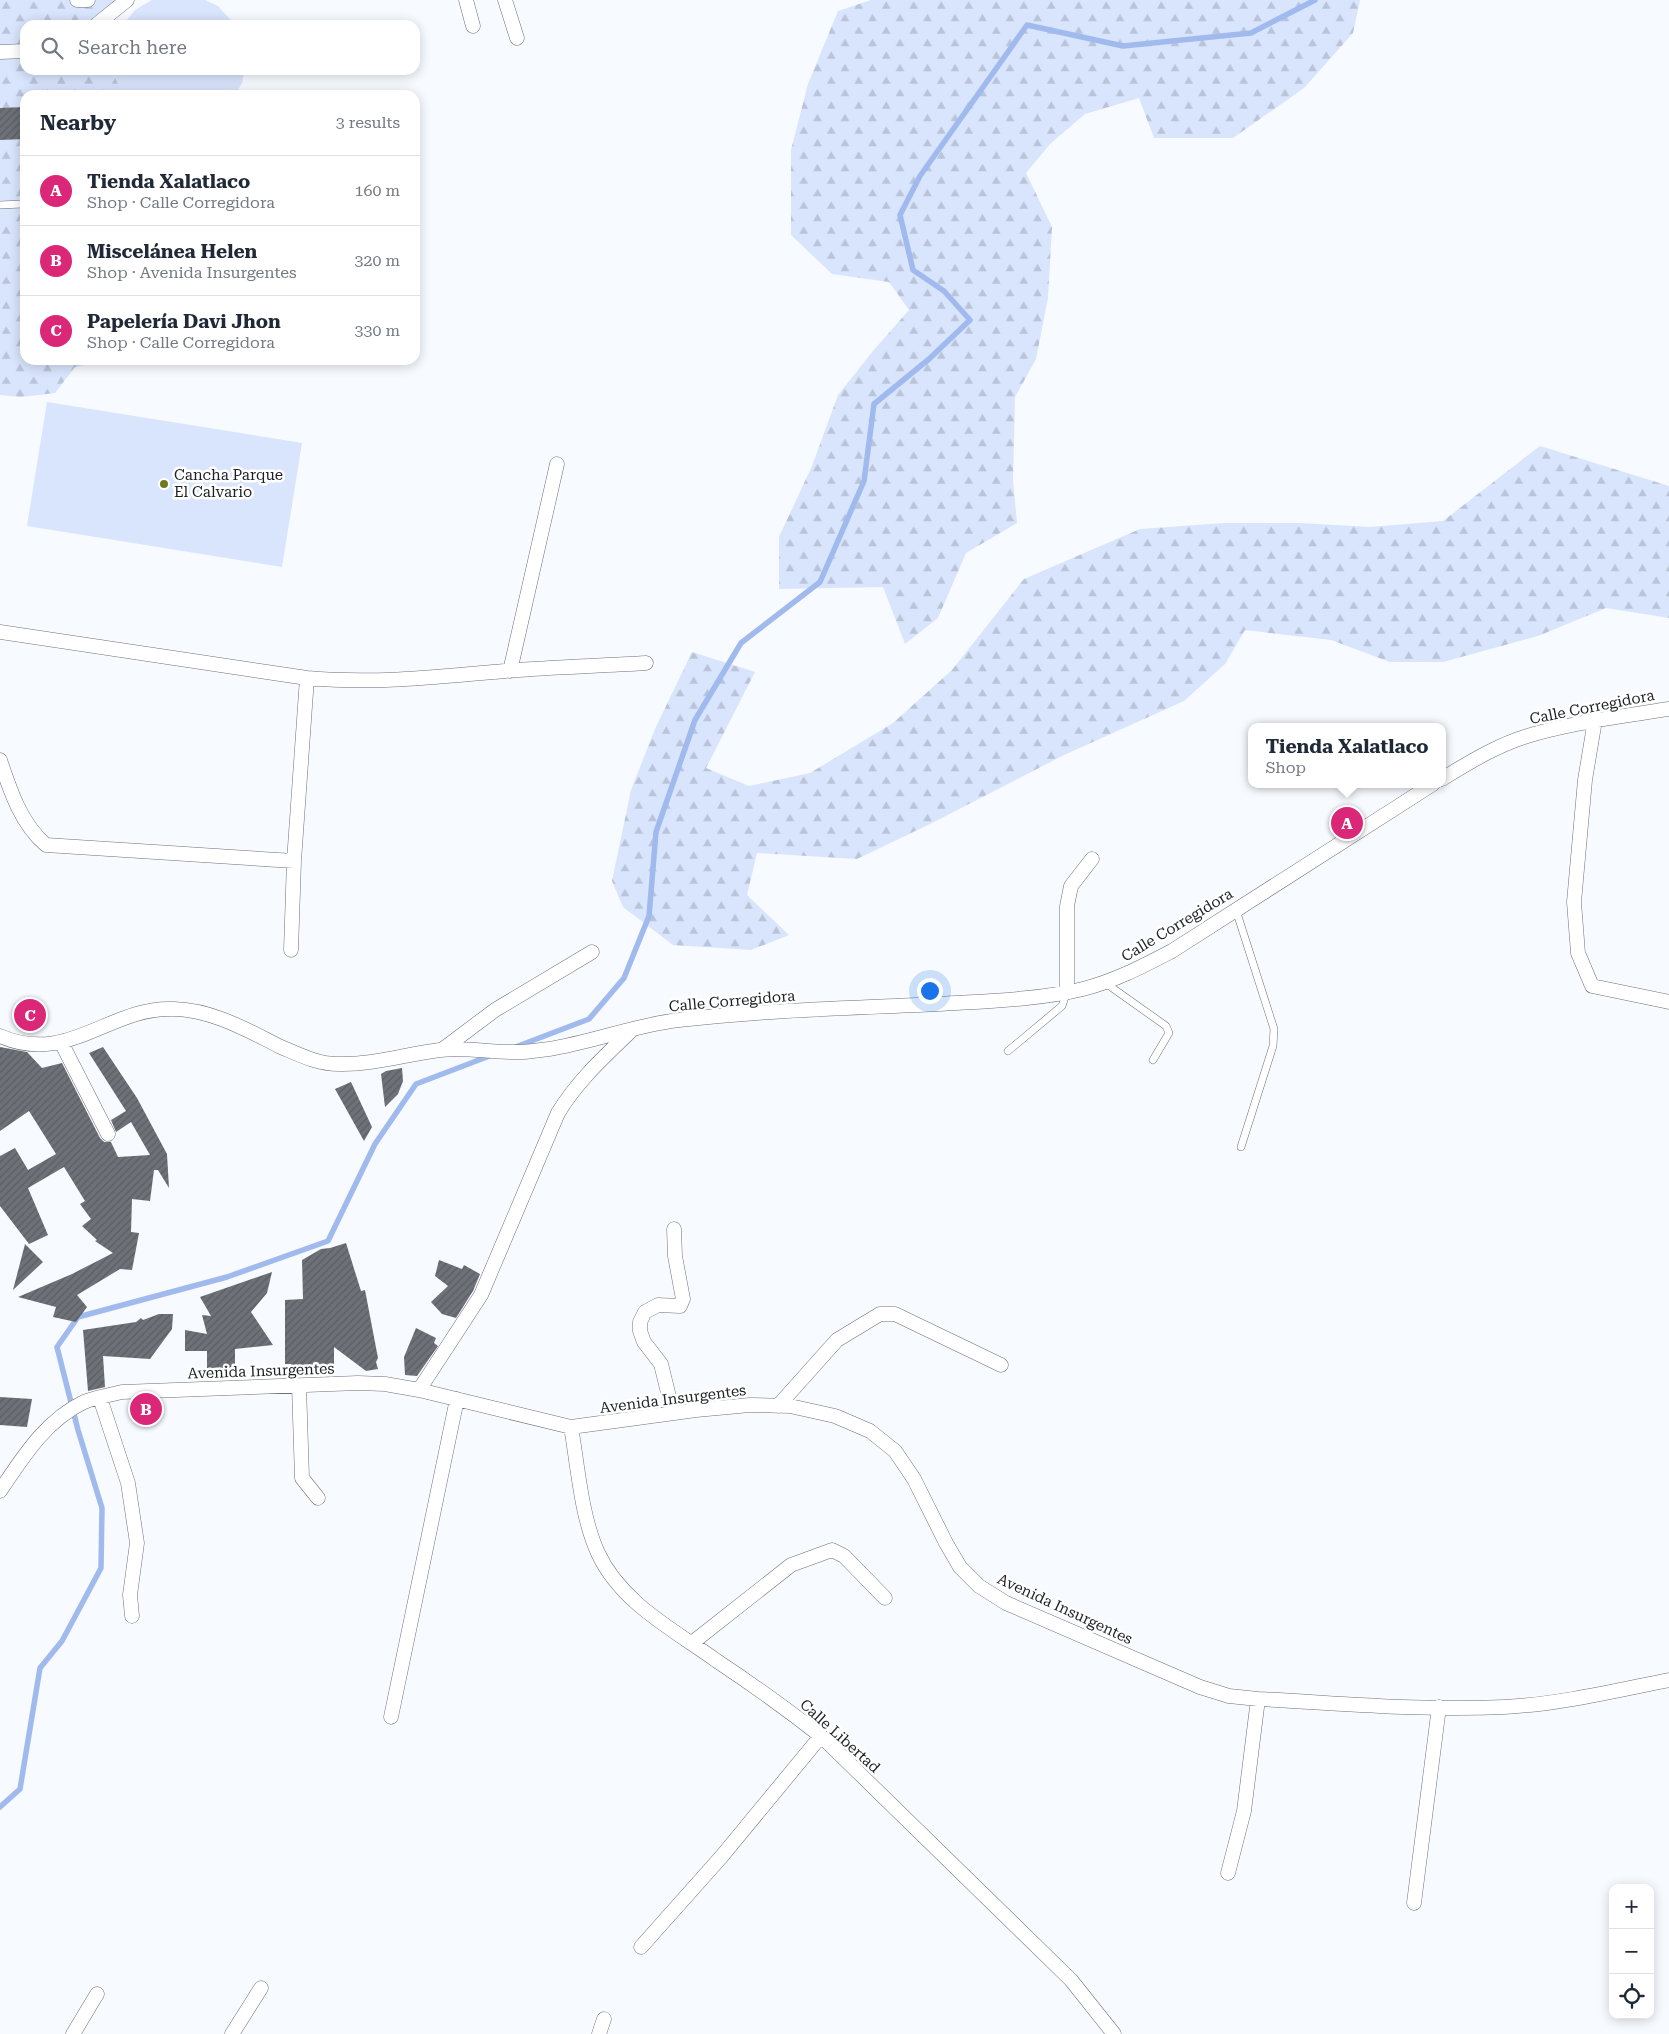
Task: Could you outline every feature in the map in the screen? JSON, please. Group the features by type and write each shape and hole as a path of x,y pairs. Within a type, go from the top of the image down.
{"street":[{"path":"77,0 88,0"},
{"path":"102,20 127,0"},
{"path":"466,0 473,26"},
{"path":"505,0 517,38"},
{"path":"0,52 20,50"},
{"path":"510,671 557,464"},
{"path":"0,632 307,678 376,682 510,671 646,663"},
{"path":"291,950 294,861 307,678"},
{"name":"Calle Corregidora","path":"1446,777 1480,756 1533,734 1595,720 1669,708"},
{"path":"1595,720 1585,780 1574,902 1578,953 1592,986 1669,1002"},
{"path":"0,760 25,820 36,836 46,845 294,861"},
{"name":"Calle Corregidora","path":"0,1036 28,1044 52,1044 75,1039 121,1018 150,1010 172,1008 196,1010 218,1017 311,1060 339,1064 443,1050 519,1052 574,1044 675,1020 975,1002 1067,991 1127,974 1172,951 1427,788"},
{"path":"1067,991 1067,906 1071,886 1092,859"},
{"path":"443,1050 494,1010 592,952"},
{"path":"419,1390 481,1295 558,1113 585,1075 635,1028"},
{"path":"61,1042 108,1134"},
{"path":"672,1413 661,1364 644,1342 640,1331 640,1322 645,1312 658,1305 680,1306 683,1299 674,1256 674,1229"},
{"path":"778,1406 837,1340 880,1314 895,1314 1001,1364"},
{"name":"Avenida Insurgentes","path":"0,1491 37,1439 56,1420 84,1402 122,1392 358,1383 385,1384 419,1390 571,1427 672,1413 750,1405 790,1406 835,1416 870,1431 895,1451 914,1479 960,1567 978,1586 1006,1603 1200,1687 1229,1696 1258,1699 1440,1707 1506,1707 1556,1702 1669,1680"},
{"path":"299,1386 302,1478 318,1498"},
{"path":"100,1398 128,1483 137,1543 130,1595 132,1616"},
{"path":"391,1716 457,1399"},
{"name":"Calle Libertad","path":"571,1427 588,1525 598,1552 609,1572 623,1591 645,1610 782,1705 822,1736 1071,1980 1114,2034"},
{"path":"692,1643 791,1565 832,1550 844,1556 885,1598"},
{"path":"1228,1873 1244,1811 1258,1699"},
{"path":"1414,1903 1440,1707"},
{"path":"641,1947 722,1856 822,1736"},
{"path":"232,2034 261,1988"},
{"path":"73,2034 97,1994"},
{"path":"599,2034 604,2019"}],"lane":[{"path":"0,205 20,204"},
{"path":"1236,910 1274,1029 1273,1046 1241,1147"},
{"path":"1104,982 1166,1026 1169,1032 1153,1060"},
{"path":"1008,1051 1062,1006 1067,991"}],"green space":[{"path":"0,0 118,0 93,18 94,20 20,20 20,75 114,75 121,90 20,90 20,365 84,365 75,367 55,393 21,397 0,395"},
{"path":"152,0 205,0 218,6 231,20 127,20 135,10"},
{"path":"871,0 1360,0 1353,33 1304,88 1233,138 1154,138 1139,98 1085,114 1050,144 1026,173 1052,227 1048,298 1036,359 1015,397 1013,480 1017,523 966,553 938,618 905,644 883,587 779,589 779,537 812,466 838,395 909,310 889,282 832,274 791,235 791,150 808,84 838,11"},
{"path":"115,75 243,75 242,83 238,90 120,90"},
{"name":"Cancha Parque El Calvario","path":"47,402 302,443 282,567 27,526"},
{"path":"1540,446 1669,486 1669,618 1606,608 1538,636 1443,662 1390,662 1331,640 1245,630 1225,664 1184,701 1064,755 934,822 857,859 757,853 747,895 789,935 751,950 673,945 623,907 612,881 631,790 655,729 692,652 755,672 706,768 749,786 810,773 893,723 952,670 1024,579 1140,529 1225,523 1300,523 1370,527 1443,521"}],"building":[{"path":"20,107 20,139 0,140 0,108"},
{"path":"0,1047 27,1052 42,1068 62,1063 100,1138 104,1142 111,1142 118,1157 150,1155 131,1122 116,1132 111,1120 126,1111 89,1053 103,1047 137,1098 167,1154 169,1188 158,1170 154,1170 150,1201 132,1199 131,1232 139,1233 132,1270 120,1269 77,1295 87,1307 76,1322 53,1317 56,1307 18,1297 72,1274 113,1253 95,1241 97,1240 82,1226 91,1219 80,1204 85,1201 64,1167 28,1188 48,1235 29,1244 0,1206 0,1156 15,1148 28,1170 56,1154 29,1111 0,1131"},
{"path":"402,1068 403,1081 398,1094 385,1107 381,1074 386,1071"},
{"path":"351,1082 372,1127 364,1141 335,1089"},
{"path":"346,1243 361,1291 365,1290 378,1358 376,1362 378,1369 366,1371 334,1347 334,1373 290,1376 291,1364 285,1364 285,1300 303,1299 302,1260 321,1249"},
{"path":"25,1244 43,1262 13,1290"},
{"path":"439,1260 462,1269 464,1265 480,1274 473,1291 456,1318 442,1314 431,1302 448,1286 435,1276"},
{"path":"272,1272 267,1293 251,1312 273,1345 235,1349 235,1379 207,1379 207,1351 185,1351 185,1330 207,1334 202,1315 211,1316 200,1297"},
{"path":"159,1314 173,1314 172,1329 150,1359 103,1356 105,1387 88,1391 83,1330 136,1322 141,1318 143,1320"},
{"path":"416,1328 436,1338 434,1343 438,1346 417,1376 405,1375 404,1357"},
{"path":"0,1397 32,1399 27,1427 0,1425"}],"waterway":[{"path":"513,1048 589,1019 624,978 649,916 656,832 695,720 741,643 820,582 864,481 874,404 929,359 970,320 944,291 913,270 900,215 920,176 1027,25 1123,46 1251,33 1315,0"},
{"path":"0,1807 20,1789 40,1668 62,1641 101,1568 102,1508 78,1430 57,1347 78,1317 227,1277 328,1241 375,1144 416,1084 492,1055"}],"place":[{"name":"Cancha Parque El Calvario","path":"164,484"},
{"name":"Tienda Xalatlaco","path":"1347,823"},
{"name":"Papelería Davi Jhon","path":"30,1015"},
{"name":"Miscelánea Helen","path":"146,1409"}]}
